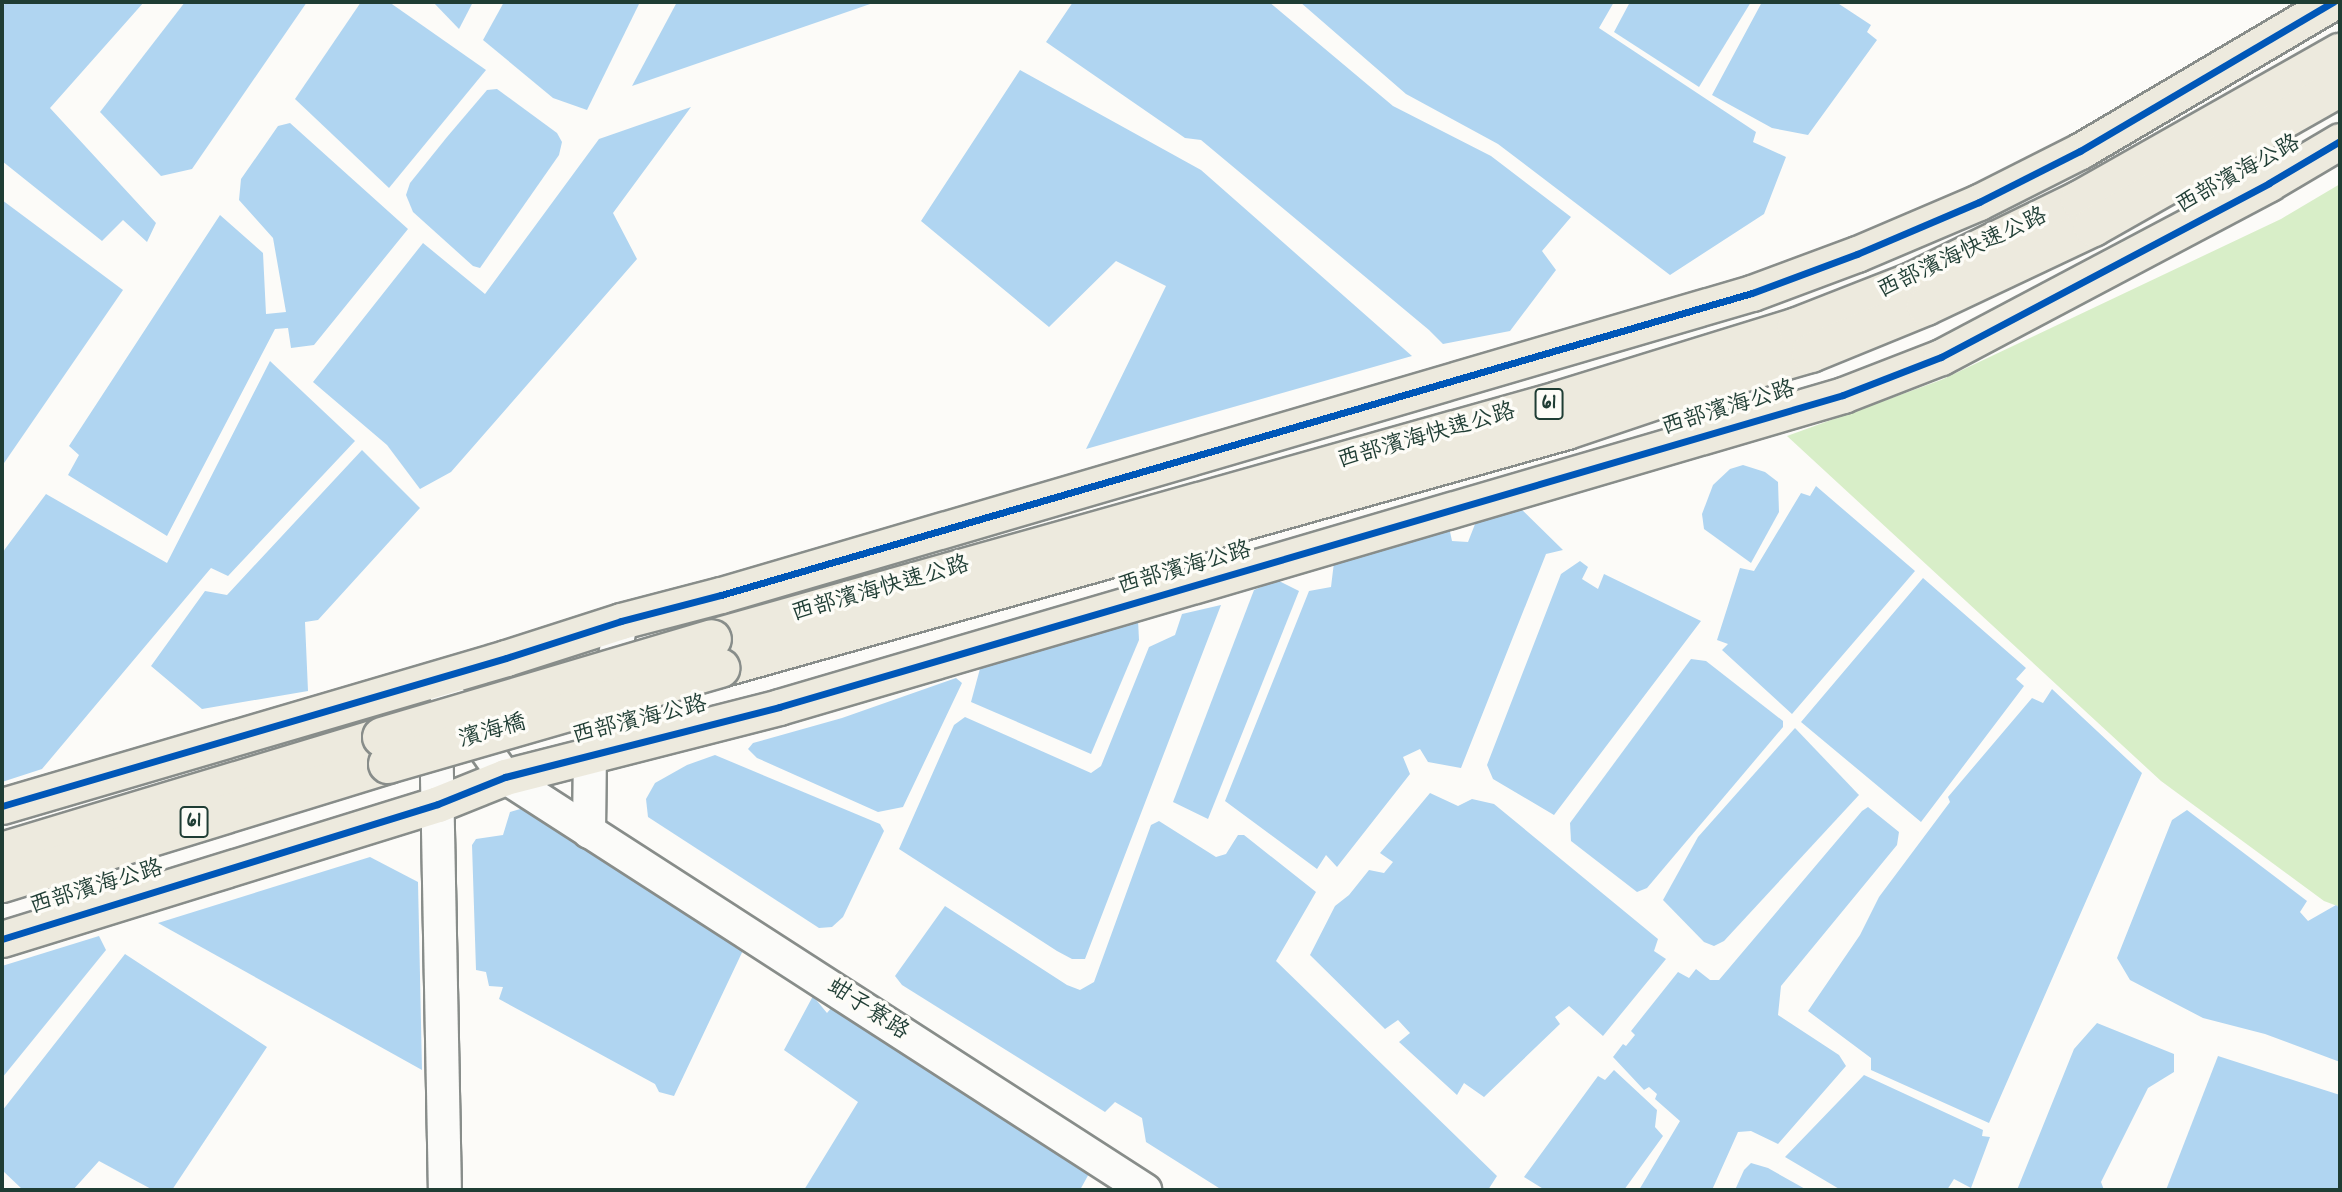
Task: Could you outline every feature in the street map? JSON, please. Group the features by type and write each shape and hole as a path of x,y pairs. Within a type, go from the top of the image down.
{"highway":[{"name":"西部濱海快速公路","path":"716,653 1797,327 1912,282 2080,200 2340,52"},
{"name":"西部濱海快速公路","path":"716,653 1540,437 1811,353 1926,306 2093,227 2340,87"},
{"name":"濱海橋","path":"385,751 716,653"},
{"name":"61","path":"2,852 385,751"},
{"name":"61","path":"2,883 385,751"}],"main road":[{"path":"2,806 436,679 621,621 722,595 1752,293 1857,254 1979,202 2080,151 2333,2"},
{"name":"西部濱海公路","path":"2,939 438,804 505,777 590,753 779,707 1843,395 1941,357 2128,260 2340,141"}],"street":[{"path":"590,753 603,728 621,621"},
{"path":"506,658 564,698 590,753 589,832"},
{"path":"436,679 505,777"},
{"path":"436,679 445,1190"},
{"name":"蚶子寮路","path":"505,777 1145,1190"}],"green space":[{"path":"2340,184 2340,907 2324,901 2161,781 1787,436 1941,380 2281,219"}],"water":[{"path":"8,2 144,2 50,108 156,223 147,242 123,220 102,241 2,161 2,6"},
{"path":"185,2 307,2 192,169 161,176 100,112"},
{"path":"361,2 389,2 486,70 389,188 295,99"},
{"path":"433,2 473,2 459,29"},
{"path":"504,2 640,2 587,110 553,98 483,40"},
{"path":"677,2 876,2 632,86"},
{"path":"1073,2 1269,2 1393,106 1491,156 1571,217 1542,251 1556,270 1510,331 1443,344 1201,140 1185,138 1046,42"},
{"path":"1300,2 1614,2 1599,28 1756,132 1753,142 1786,157 1764,214 1670,275 1498,144 1406,94"},
{"path":"1630,2 1751,2 1699,87 1614,32"},
{"path":"1762,2 1836,2 1871,25 1867,32 1877,40 1808,135 1772,128 1712,95"},
{"path":"1020,70 1201,170 1412,356 1086,449 1166,286 1116,261 1049,327 921,221"},
{"path":"497,89 557,133 562,142 559,155 480,268 473,266 413,212 406,195 410,183 487,90"},
{"path":"691,107 613,213 637,259 451,472 420,489 387,445 313,382 423,243 485,294 599,139"},
{"path":"290,123 408,229 314,345 291,348 288,328 275,329 167,536 68,475 79,455 69,446 220,215 263,253 266,314 286,312 273,238 239,200 241,179 278,126"},
{"path":"2,200 123,290 2,466"},
{"path":"270,361 355,441 228,576 211,568 42,769 2,782 2,554 5,549 46,494 167,563"},
{"path":"362,450 420,508 318,620 305,622 308,691 202,709 151,666 205,591 227,595"},
{"path":"1743,465 1765,472 1778,482 1779,512 1751,563 1704,529 1702,514 1713,485 1730,469"},
{"path":"1816,486 1915,571 1792,714 1722,650 1728,644 1717,640 1740,568 1754,571 1801,493 1810,496"},
{"path":"1512,500 1563,550 1546,554 1461,768 1428,762 1420,749 1403,757 1410,774 1337,867 1326,855 1317,869 1225,801 1309,591 1331,587 1335,554 1449,527 1452,541 1468,542 1477,519"},
{"path":"1580,561 1588,567 1582,579 1598,589 1604,574 1701,621 1554,815 1493,779 1487,765 1561,574"},
{"path":"1923,578 2026,668 2016,679 2024,686 1921,822 1801,722"},
{"path":"1277,580 1299,591 1208,819 1173,802 1254,590"},
{"path":"1221,605 1085,959 1072,959 1057,951 899,849 954,725 965,717 1091,773 1101,766 1149,647 1175,635 1182,614"},
{"path":"1138,620 1139,640 1091,754 971,702 981,665"},
{"path":"1691,659 1706,661 1783,721 1783,727 1647,888 1637,892 1571,841 1570,823"},
{"path":"956,678 962,683 903,807 878,812 757,758 748,749 753,743 842,718"},
{"path":"2052,689 2142,773 1989,1123 1871,1070 1871,1058 1808,1011 1860,935 1879,897 1950,802 1948,797 2032,698 2043,703"},
{"path":"1795,728 1859,795 1724,941 1714,946 1704,942 1663,900 1698,837"},
{"path":"715,755 880,824 884,831 843,917 832,927 819,928 648,817 646,799 655,783 687,765"},
{"path":"1430,793 1458,806 1472,799 1494,804 1658,939 1654,951 1666,959 1603,1036 1569,1006 1555,1017 1560,1024 1484,1097 1464,1083 1457,1095 1399,1042 1410,1033 1398,1020 1385,1029 1310,955 1335,906 1349,895 1369,870 1384,873 1393,862 1380,853"},
{"path":"527,807 747,942 674,1096 659,1092 655,1084 499,999 503,987 489,986 486,972 476,970 472,845 476,839 503,835 510,812"},
{"path":"1868,807 1899,832 1897,845 1781,986 1778,1015 1839,1055 1846,1066 1778,1144 1751,1131 1738,1132 1712,1190 1639,1190 1680,1121 1655,1099 1657,1094 1649,1087 1644,1090 1613,1057 1623,1044 1626,1046 1635,1035 1631,1031 1678,972 1689,978 1696,969 1710,980 1719,980"},
{"path":"2187,810 2307,901 2300,912 2308,921 2336,905 2340,908 2340,1062 2265,1034 2203,1018 2130,980 2117,958 2172,820"},
{"path":"1159,821 1216,857 1226,854 1238,835 1244,835 1316,892 1276,961 1497,1176 1488,1190 1222,1190 1146,1142 1142,1118 1115,1102 1105,1112 902,985 895,976 945,906 1067,985 1080,990 1094,982 1151,825"},
{"path":"370,857 418,882 422,1070 158,923"},
{"path":"99,936 106,950 2,1078 2,966"},
{"path":"125,954 267,1047 172,1190 153,1190 99,1161 73,1190 23,1190 2,1170 2,1111"},
{"path":"813,996 827,1013 837,1001 1091,1170 1080,1190 804,1190 858,1102 784,1050"},
{"path":"2097,1023 2174,1054 2174,1072 2148,1088 2101,1182 2104,1190 2017,1190 2074,1049"},
{"path":"2218,1056 2340,1095 2340,1190 2166,1190"},
{"path":"1614,1070 1657,1110 1655,1127 1663,1136 1624,1190 1545,1190 1524,1177 1598,1076 1605,1080"},
{"path":"1864,1075 1983,1130 1982,1136 1990,1137 1971,1188 1954,1179 1947,1190 1841,1190 1785,1157"},
{"path":"1751,1163 1768,1168 1807,1190 1735,1190 1744,1170"}],"cycle path":[{"path":"2,806 506,658 621,621 721,595 1752,293 1857,254 1979,202 2080,151 2333,2"},
{"path":"2,939 438,804 505,777 779,707 1843,395 1941,357 2269,183 2340,141"}]}
